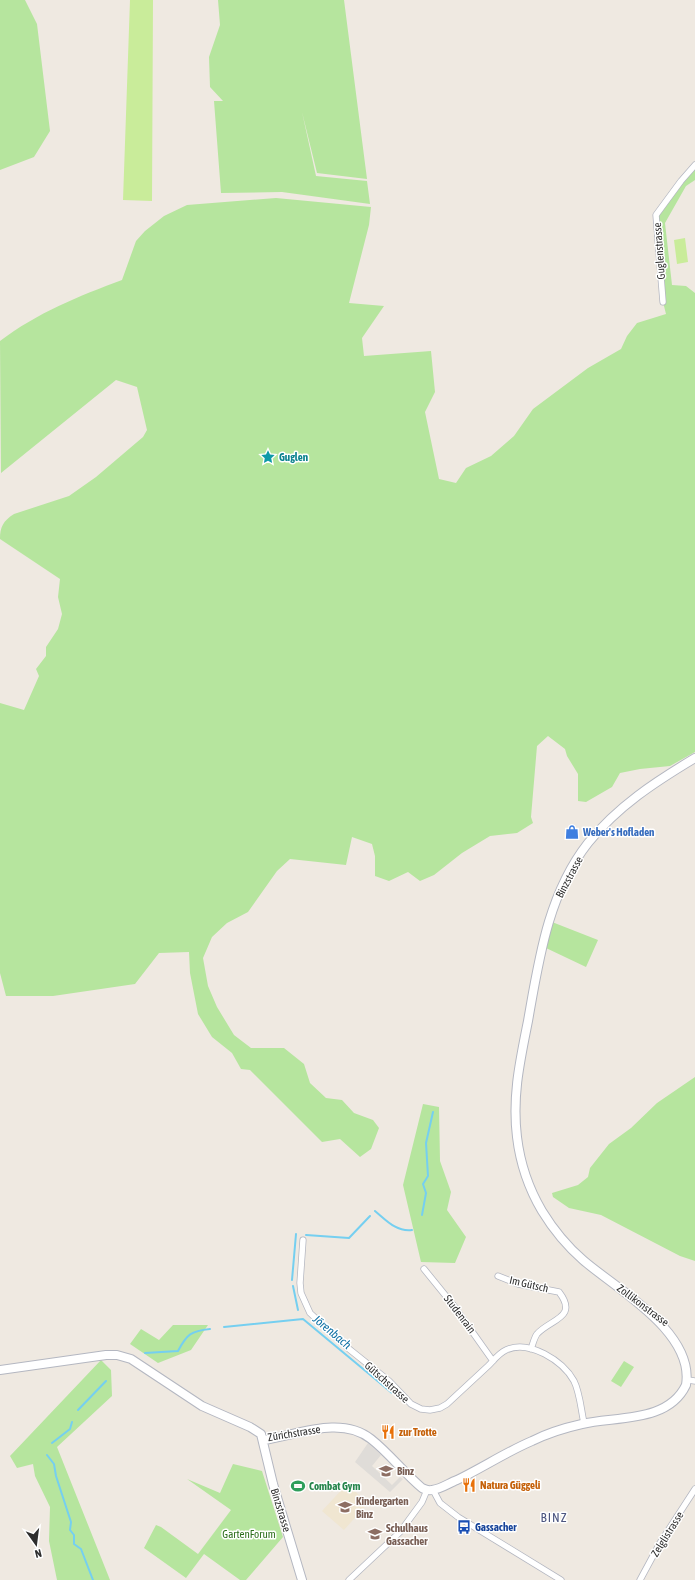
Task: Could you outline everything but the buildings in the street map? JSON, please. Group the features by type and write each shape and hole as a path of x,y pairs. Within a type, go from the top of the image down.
{"main road":[{"name":"Binzstrasse","path":"523,1047 547,926 556,900 575,862 587,844 620,809 643,790 695,758"},
{"name":"Zollikonstrasse","path":"430,1490 475,1472 494,1460 544,1435 584,1423 640,1416 656,1411 667,1405 678,1396 692,1380 688,1354 675,1330 662,1317 605,1277 577,1255 543,1212 535,1198 523,1165 517,1135 515,1108 518,1068 523,1047"},
{"name":"Zürichstrasse","path":"0,1370 95,1356 117,1355 131,1359 202,1406 257,1430 264,1440 321,1428 357,1431 370,1438 416,1482 430,1490"},
{"name":"Binzstrasse","path":"264,1440 270,1473 302,1580"}],"street":[{"name":"Guglenstrasse","path":"662,302 656,215 695,165"},
{"name":"Gütschstrasse","path":"302,1240 301,1293 310,1313 349,1349 389,1381 411,1404 421,1409 440,1408 447,1404 507,1350 522,1347 531,1349 553,1360 570,1376 578,1394 584,1423"},
{"name":"Studenrain","path":"424,1269 459,1312 493,1361"},
{"name":"Im Gütsch","path":"498,1276 518,1284 559,1292 565,1299 566,1306 563,1315 537,1334 531,1349"},
{"name":"Zelglistrasse","path":"640,1580 658,1547 695,1489"},
{"name":"Zürichstrasse","path":"430,1490 440,1503 458,1517 554,1578 561,1580"},
{"path":"349,1580 400,1532 430,1490"}],"shaded area":[{"path":"368,1443 381,1455 372,1466 392,1485 400,1477 403,1479 390,1492 355,1462"},
{"name":"Kindergarten Binz","path":"347,1484 368,1503 344,1530 322,1511"}],"green space":[{"path":"0,0 25,0 37,24 50,131 34,157 0,170"},
{"path":"130,0 153,0 152,201 123,200"},
{"path":"218,0 344,0 367,179 317,173 302,112 316,176 367,181 370,204 282,192 221,193 214,101 223,101 210,87 209,57 220,25"},
{"path":"695,165 695,180 686,186 665,223 672,285 686,286 695,293 695,752 670,766 620,773 612,787 586,802 578,801 578,774 567,756 565,749 548,736 537,746 531,817 533,823 517,833 490,836 462,853 434,875 420,881 408,872 389,881 375,876 375,856 372,844 352,837 346,865 290,859 277,871 248,912 227,923 212,937 203,958 208,986 217,1007 234,1035 251,1048 284,1048 304,1064 310,1083 326,1098 342,1100 354,1113 373,1120 379,1128 371,1149 360,1157 340,1139 322,1142 250,1070 241,1069 232,1053 212,1037 198,1014 190,973 189,952 159,953 135,984 53,996 6,996 0,973 0,703 24,710 39,676 36,669 46,656 46,647 58,629 62,614 58,597 60,579 0,539 1,531 7,519 14,514 69,496 96,477 143,437 147,430 137,387 116,380 1,473 0,341 29,322 59,306 122,280 136,241 145,231 164,216 187,205 276,198 371,207 369,225 349,303 384,306 362,338 364,356 431,351 435,392 425,412 439,479 456,483 466,468 491,456 514,436 533,409 588,368 621,349 627,336 637,323 666,314 663,302 656,215"},
{"path":"685,238 688,262 677,264 674,240"},
{"path":"552,922 598,940 586,967 546,948"},
{"path":"695,1077 695,1261 680,1256 601,1215 569,1208 553,1197 552,1193 578,1185 588,1177 590,1168 609,1144 631,1128 657,1103"},
{"path":"423,1104 439,1107 440,1161 451,1192 447,1210 466,1237 455,1263 421,1262 403,1185"},
{"path":"173,1325 208,1325 191,1350 158,1363 130,1344 141,1329 159,1340"},
{"path":"101,1360 111,1370 112,1396 57,1447 110,1580 57,1580 49,1541 50,1507 35,1476 33,1464 17,1468 10,1456"},
{"path":"624,1361 634,1367 621,1387 611,1381"},
{"name":"GartenForum","path":"233,1464 262,1471 283,1537 246,1580 240,1580 204,1554 186,1578 144,1548 156,1525 198,1554 231,1510 187,1479 220,1493"}],"waterway":[{"path":"422,1215 426,1193 423,1184 428,1176 426,1143 433,1112"},
{"name":"Jörenbach","path":"375,1211 396,1227 412,1230"},
{"name":"Jörenbach","path":"306,1235 349,1238 370,1216"},
{"name":"Jörenbach","path":"292,1280 296,1234"},
{"name":"Jörenbach","path":"293,1286 298,1310"},
{"name":"Jörenbach","path":"224,1327 303,1319 392,1393"},
{"name":"Jörenbach","path":"145,1353 178,1351 190,1334 210,1329"},
{"name":"Jörenbach","path":"78,1410 106,1381"},
{"name":"Jörenbach","path":"52,1443 70,1429 72,1422"},
{"name":"Jörenbach","path":"47,1455 54,1464 56,1476 71,1522 70,1530 74,1535 74,1544 81,1549 93,1580"}],"place":[{"name":"Guglen","path":"268,457"},
{"name":"Weber's Hofladen","path":"572,832"},
{"name":"zur Trotte","path":"388,1432"},
{"name":"Binz","path":"386,1471"},
{"name":"Natura Güggeli","path":"469,1485"},
{"name":"Combat Gym","path":"298,1486"},
{"name":"Kindergarten Binz","path":"345,1507"},
{"name":"Gassacher","path":"464,1527"},
{"name":"Schulhaus Gassacher","path":"375,1534"}],"district":[{"name":"BINZ","path":"554,1517"}]}
